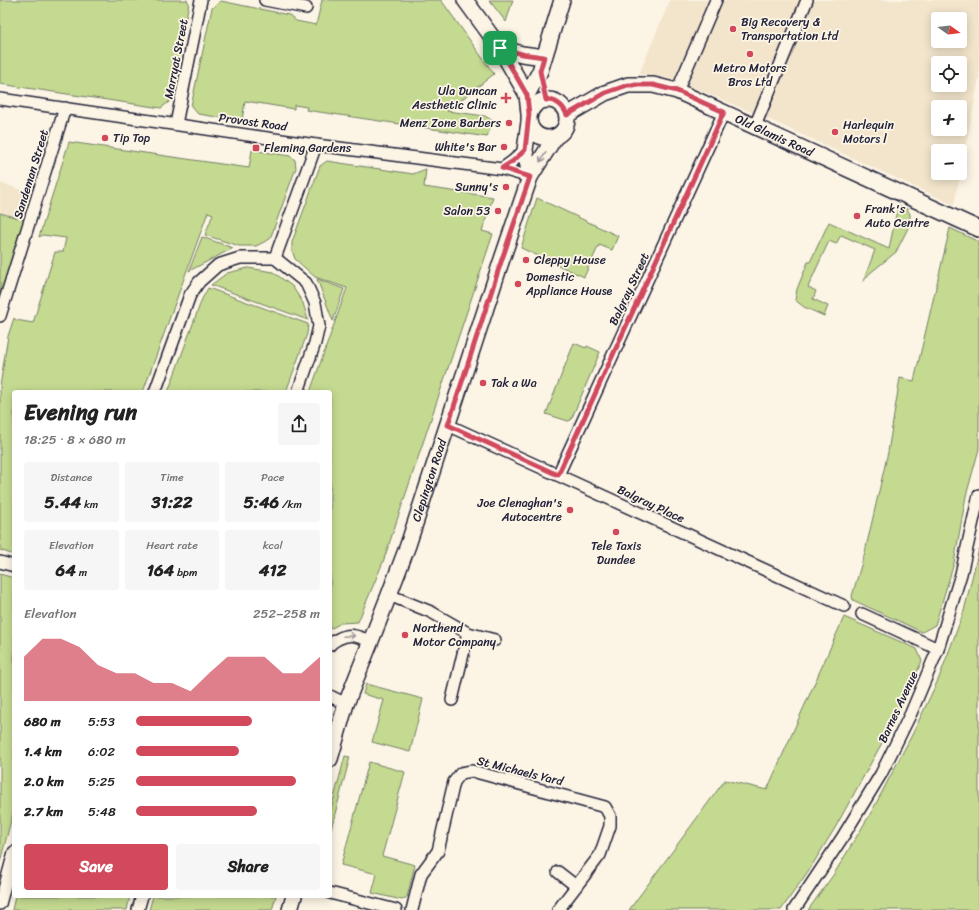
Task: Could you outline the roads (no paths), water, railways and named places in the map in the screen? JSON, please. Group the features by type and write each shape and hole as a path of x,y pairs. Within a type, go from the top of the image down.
{"street":[{"name":"Marryat Street","path":"176,124 201,0"},
{"path":"265,0 306,8"},
{"path":"465,0 500,48 527,95"},
{"path":"527,95 542,64 562,0"},
{"path":"677,91 716,0"},
{"path":"755,126 807,0"},
{"path":"500,48 522,54 542,64"},
{"path":"542,64 546,100"},
{"name":"Old Glamis Road","path":"567,115 605,93 628,85 653,85 677,91 979,229"},
{"name":"Clepington Road","path":"527,95 529,118 525,150 530,177"},
{"name":"Provost Road","path":"0,99 316,145 502,168 530,177"},
{"path":"555,137 544,138 534,133 530,128 529,118 531,108 540,101 550,100 563,106 567,115"},
{"name":"Sandeman Street","path":"0,316 65,108"},
{"name":"Balgray Street","path":"558,475 724,112"},
{"name":"Clepington Road","path":"332,752 346,704 408,545 530,177 555,137 565,128 567,115"},
{"path":"275,258 316,145"},
{"path":"502,168 513,161 525,150"},
{"path":"156,390 190,295 199,282 218,265 240,258 275,258 306,283 315,303 319,326 315,343 299,390"},
{"name":"Balgray Place","path":"448,425 844,606"},
{"name":"Barnes Avenue","path":"794,910 842,838 881,774 911,713 938,649 961,574 979,494"},
{"path":"0,562 12,565"},
{"path":"389,595 431,612 468,633 495,640"},
{"path":"862,614 938,649"},
{"path":"452,700 468,633"},
{"path":"332,643 344,636 354,635 370,641"},
{"path":"332,697 346,704"},
{"name":"St Michaels Yard","path":"412,910 421,874 438,851 454,782 462,773 472,771 605,807 610,816 610,826 600,855 558,910"},
{"path":"0,904 12,859"},
{"path":"558,872 576,886"},
{"path":"332,894 396,910"},
{"path":"138,910 141,898"},
{"path":"290,910 293,898"}],"place":[{"name":"Big Recovery & Transportation Ltd","path":"733,29"},
{"name":"Metro Motors Bros Ltd","path":"750,54"},
{"name":"Ula Duncan Aesthetic Clinic","path":"506,98"},
{"name":"Menz Zone Barbers","path":"509,123"},
{"name":"Harlequin Motors l","path":"835,132"},
{"name":"Tip Top","path":"105,138"},
{"name":"White's Bar","path":"504,147"},
{"name":"Fleming Gardens","path":"256,148"},
{"name":"Sunny's","path":"506,187"},
{"name":"Salon 53","path":"498,211"},
{"name":"Frank's Auto Centre","path":"857,216"},
{"name":"Cleppy House","path":"526,260"},
{"name":"Domestic Appliance House","path":"518,284"},
{"name":"Tak a Wa","path":"483,383"},
{"name":"Joe Clenaghan's Autocentre","path":"570,510"},
{"name":"Tele Taxis Dundee","path":"616,532"},
{"name":"Northend Motor Company","path":"405,635"}]}
